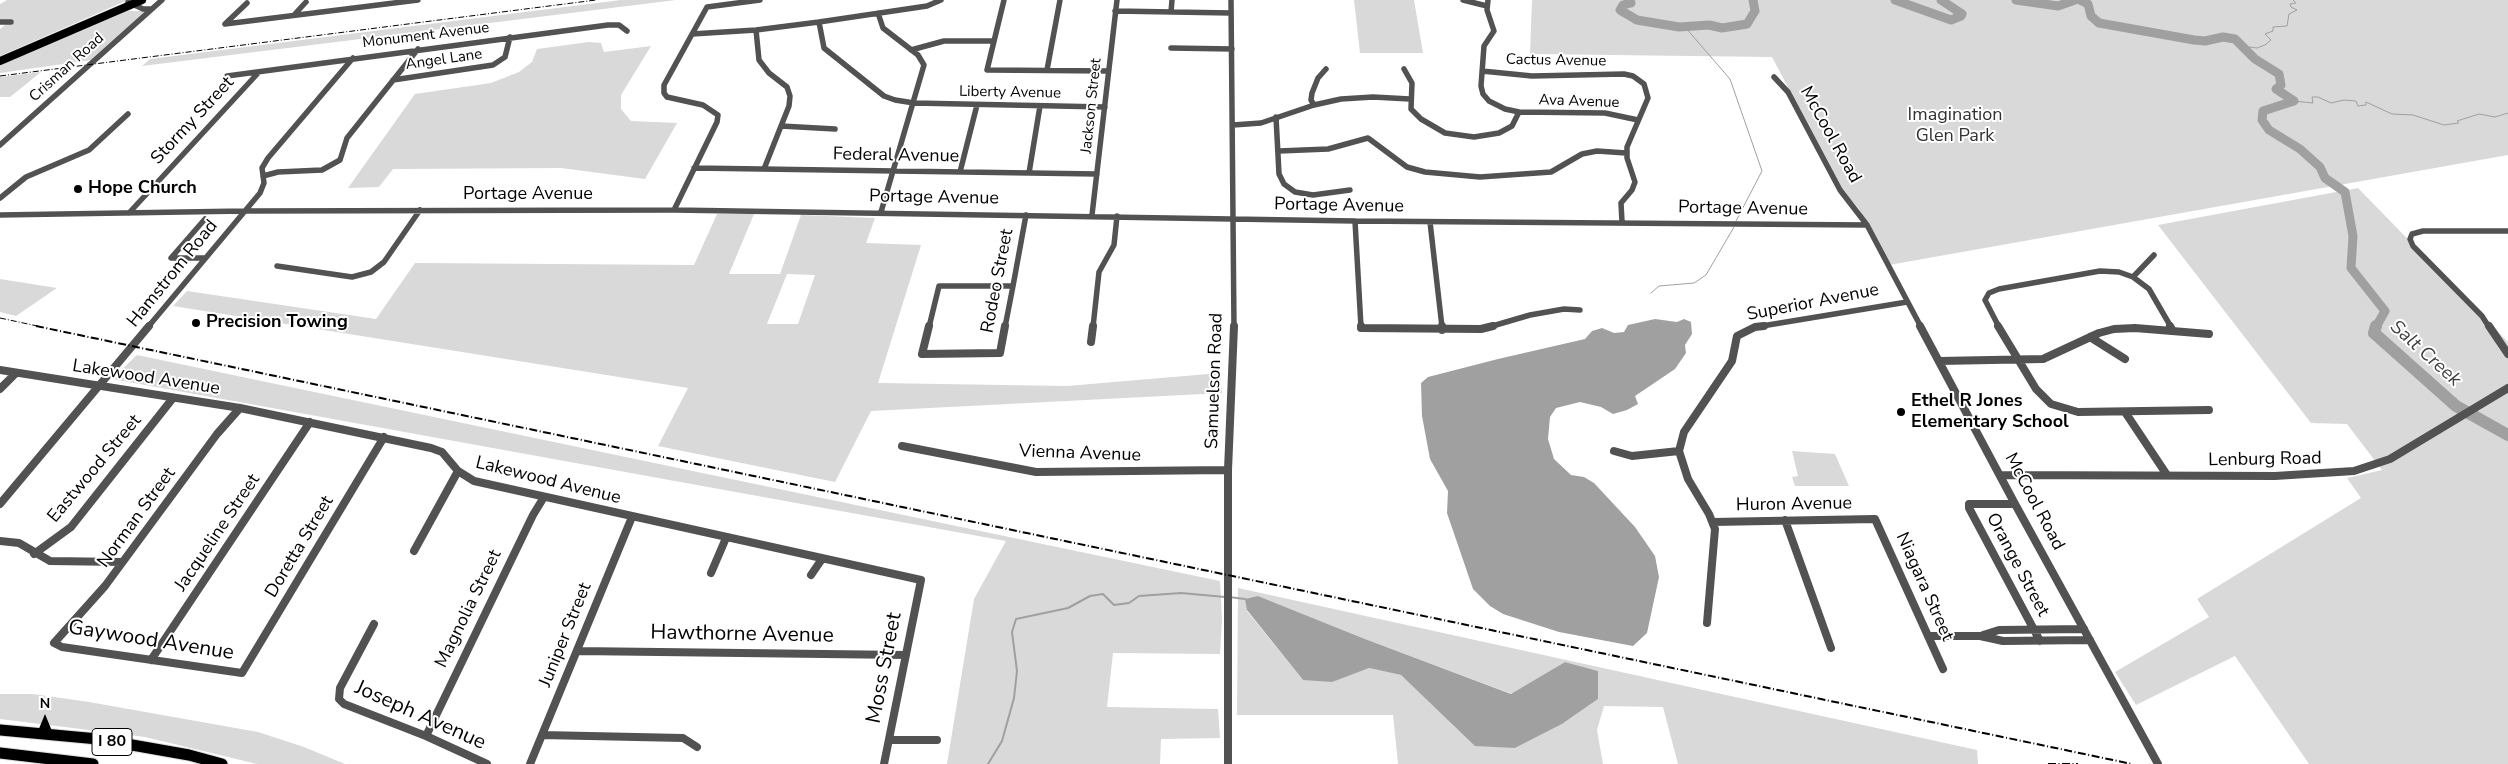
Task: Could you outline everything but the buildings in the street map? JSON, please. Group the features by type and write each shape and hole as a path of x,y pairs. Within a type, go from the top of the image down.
{"highway":[{"name":"I 80","path":"0,730 98,740 189,755 222,764"},
{"name":"I 80","path":"0,753 93,764"}],"main road":[{"name":"Crisman Road","path":"0,61 131,2 142,0"}],"street":[{"name":"Crisman Road","path":"0,145 162,0"},
{"path":"361,7 367,0"},
{"path":"246,4 225,24 418,0"},
{"path":"674,210 717,122 718,115 712,109 703,105 667,97 663,89 707,7 760,0"},
{"path":"692,34 756,30 819,22 927,6 941,0"},
{"path":"1004,0 987,70 1108,71"},
{"path":"1047,70 1060,0"},
{"name":"Jackson Street","path":"1092,215 1117,0"},
{"path":"1171,12 1172,0"},
{"name":"Samuelson Road","path":"1228,764 1228,470 1234,357 1231,0"},
{"path":"1463,0 1487,3"},
{"path":"131,2 151,9"},
{"path":"294,15 306,2"},
{"name":"Ava Avenue","path":"1487,3 1494,30 1484,46 1481,90 1486,97 1499,106 1519,112 1605,113 1638,120"},
{"path":"1116,11 1231,13"},
{"path":"878,13 883,28 918,55 924,65 881,212"},
{"path":"0,22 10,22"},
{"name":"Liberty Avenue","path":"819,22 821,42 824,48 884,96 914,103 1105,106"},
{"name":"Monument Avenue","path":"227,76 614,24 622,26 627,31"},
{"path":"756,30 759,60 769,73 789,91 789,106 764,169"},
{"name":"Angel Lane","path":"394,80 493,65 505,57 510,37"},
{"path":"911,50 944,41 994,41"},
{"path":"1171,48 1232,49"},
{"path":"263,176 278,172 315,171 333,165 344,154 347,138 418,49"},
{"name":"Hamstrom Road","path":"0,504 260,193 264,183 262,168 268,158 354,58"},
{"path":"1314,105 1311,100 1312,93 1318,78 1326,69"},
{"path":"1404,69 1412,83 1411,109 1421,119 1445,133 1480,137 1504,131 1516,122 1519,112"},
{"name":"Cactus Avenue","path":"1482,71 1532,76 1629,74 1640,81 1648,92 1648,98 1638,120"},
{"name":"Stormy Street","path":"129,213 258,72"},
{"name":"McCool Road","path":"1774,77 1788,92 1840,190 1867,225 2015,504 2158,764"},
{"path":"1233,123 1261,123 1265,120 1314,105 1361,97 1410,99"},
{"path":"960,172 977,105"},
{"path":"1029,173 1040,106"},
{"path":"0,198 26,177 92,148 128,114"},
{"path":"1276,117 1281,179 1289,188 1313,195 1350,190"},
{"path":"1622,222 1621,203 1635,182 1626,153 1628,142 1638,120"},
{"path":"781,126 827,126 835,129"},
{"path":"1279,151 1328,150 1368,138 1395,160 1408,167 1426,172 1480,177 1551,172 1576,156 1588,152 1603,150 1626,153"},
{"name":"Federal Avenue","path":"694,168 1097,174"},
{"path":"277,266 342,276 357,276 371,272 384,262 420,210"},
{"name":"Portage Avenue","path":"0,215 244,211 674,210 1092,215 1430,222 1867,225"},
{"name":"Rodeo Street","path":"1013,286 939,286 922,354 1000,353 1013,286 1026,215"},
{"path":"1091,342 1099,272 1114,245 1117,216"},
{"path":"205,219 171,258 205,258"},
{"path":"1355,221 1361,328 1481,329 1530,315 1564,309 1580,310"},
{"path":"1430,222 1442,330"},
{"path":"2508,231 2423,231 2412,234 2410,239 2414,246 2482,316 2508,354"},
{"path":"2133,277 2154,256"},
{"path":"2173,331 2149,289 2133,277 2119,272 2100,271 1999,289 1989,293 1986,305 2039,395 2058,408 2073,412 2209,410"},
{"name":"Superior Avenue","path":"1679,450 1684,432 1732,361 1735,340 1740,332 1755,327 1907,302"},
{"path":"1939,361 2018,360 2050,356 2090,336 2106,330 2123,328 2209,334"},
{"path":"2090,336 2125,359"},
{"name":"Lakewood Avenue","path":"0,370 240,408 384,437 442,452 458,471 474,481 921,580"},
{"path":"0,389 16,373"},
{"name":"Lenburg Road","path":"2000,475 2323,474 2359,470 2390,459 2508,388"},
{"name":"Eastwood Street","path":"34,554 71,527 173,398"},
{"name":"Norman Street","path":"54,643 106,586 217,434 240,408"},
{"path":"2125,412 2167,475"},
{"name":"Jacqueline Street","path":"151,660 310,422"},
{"name":"Doretta Street","path":"242,673 384,437"},
{"name":"Vienna Avenue","path":"902,446 1036,472 1228,470"},
{"path":"1614,451 1632,456 1679,450 1688,479 1713,522 1716,537 1707,623"},
{"path":"414,551 458,471"},
{"name":"Magnolia Street","path":"426,736 533,515 544,497"},
{"name":"Orange Street","path":"2015,504 1970,504 1979,529 2040,641"},
{"name":"Juniper Street","path":"530,764 632,517"},
{"name":"Huron Avenue","path":"1713,522 1875,519"},
{"name":"Niagara Street","path":"1875,519 1943,669"},
{"path":"1785,520 1831,648"},
{"path":"711,573 726,538"},
{"path":"0,541 19,543 34,554 50,561 122,562"},
{"path":"811,575 822,559"},
{"name":"Moss Street","path":"884,764 921,580"},
{"name":"Joseph Avenue","path":"374,624 340,688 339,699 344,704 426,736 487,764"},
{"path":"1980,636 1999,630 2084,630"},
{"path":"1928,636 1980,636 2003,641 2090,640"},
{"name":"Gaywood Avenue","path":"54,643 62,647 242,673"},
{"name":"Hawthorne Avenue","path":"577,650 906,655"},
{"path":"542,735 683,738 698,747"},
{"path":"889,740 937,740"}],"green space":[{"path":"7,0 128,0 0,56 0,29 11,20 0,20 0,4"},
{"path":"621,0 676,0 142,66 150,59"},
{"path":"1354,0 1414,0 1423,53 1360,53"},
{"name":"Imagination Glen Park","path":"1532,0 2508,0 2508,155 1889,265 1858,208 1843,191 1772,57 1530,54"},
{"path":"127,11 146,11 91,60 0,73 0,65"},
{"path":"589,42 601,43 604,52 651,46 621,95 621,109 631,121 677,123 645,179 561,168 393,169 379,187 348,188 415,94 491,83 519,72 532,62 537,49"},
{"path":"41,72 10,97 0,97 0,77"},
{"path":"2358,188 2508,342 2508,764 2309,764 2235,656 2136,705 2115,672 2209,617 2197,599 2361,498 2347,478 2382,470 2347,424 2311,423 2158,225"},
{"path":"717,214 754,214 729,274 780,274 801,215 875,218 866,243 921,245 878,383 1067,386 1220,373 1222,393 871,411 835,482 658,446 688,388 173,306 187,291 376,319 415,263 694,265","holes":["787,274 815,275 798,324 767,324"]},
{"path":"0,279 57,288 16,316 0,312"},
{"path":"137,355 1220,581 1222,619 1220,654 1113,653 1107,707 1218,709 1220,738 1161,739 1160,764 947,764 974,599 1006,541 112,379"},
{"path":"1792,451 1835,454 1849,486 1795,486 1792,477 1798,476"},
{"path":"1238,588 1977,750 1978,764 1678,764 1663,707 1604,706 1597,730 1603,764 1398,764 1393,715 1237,715","holes":["1258,596 1365,639 1512,694 1565,662 1598,671 1598,699 1562,724 1515,748 1433,705 1401,675 1369,668 1303,680 1247,611"]},
{"path":"0,694 33,694 89,702 258,732 304,747 345,764 257,764 145,737 0,719"}],"shaded area":[{"path":"1655,319 1677,322 1684,319 1691,322 1692,334 1685,345 1686,353 1675,369 1635,396 1638,404 1627,410 1613,414 1601,407 1580,402 1556,408 1550,417 1548,439 1554,459 1571,475 1584,477 1594,483 1635,527 1655,556 1659,577 1647,633 1633,646 1559,632 1503,614 1490,606 1473,589 1447,513 1448,491 1430,459 1422,416 1421,383 1428,377 1585,339 1592,331 1602,328 1614,333 1624,332 1628,325"},
{"path":"1258,596 1511,694 1565,662 1598,671 1598,699 1562,724 1515,748 1475,746 1401,675 1369,668 1332,682 1303,680 1247,610 1245,599"}],"waterway":[{"name":"Salt Creek","path":"1630,0 1631,3 1623,5 1620,10 1637,20 1679,27 1709,25 1722,28 1747,24 1755,11 1753,0"},
{"name":"Salt Creek","path":"1895,0 1951,20 1961,16 1962,14 1941,0"},
{"name":"Salt Creek","path":"2016,0 2058,6 2075,0"},
{"name":"Salt Creek","path":"2080,0 2088,4 2091,16 2099,23 2194,40 2205,41 2223,37 2235,39 2255,59 2279,74 2281,85 2276,89 2294,101 2263,111 2262,120 2269,130 2300,149 2320,167 2325,178 2345,192 2353,236 2351,268 2385,311 2376,327"},
{"path":"2241,46 2257,48 2265,45 2271,40 2265,34 2273,31 2273,27 2287,26 2289,14 2297,10 2291,7 2290,4 2296,3 2293,0"},
{"path":"1685,27 1730,79 1762,171 1736,221"},
{"path":"2294,101 2313,103 2312,97 2318,97 2331,103 2344,100 2356,101 2358,106 2366,105 2366,102 2392,114 2413,115 2444,125 2459,123 2457,121 2479,114 2495,117 2508,113"},
{"path":"1651,293 1659,286 1694,283 1706,275 1734,227"},
{"name":"Salt Creek","path":"2376,326 2374,333 2456,406 2508,435"},
{"path":"988,764 1002,741 1014,698 1017,671 1012,632 1016,619 1068,608 1090,596 1103,594 1114,605 1129,603 1139,596 1181,593 1225,597"},
{"path":"1229,597 1245,599"}],"railway":[{"path":"0,76 596,0"},
{"path":"0,318 42,327"},
{"path":"36,326 2132,764"},
{"path":"2048,764 2078,764"}],"place":[{"name":"Hope Church","path":"78,189"},
{"name":"Precision Towing","path":"196,323"},
{"name":"Ethel R Jones Elementary School","path":"1901,412"}]}
